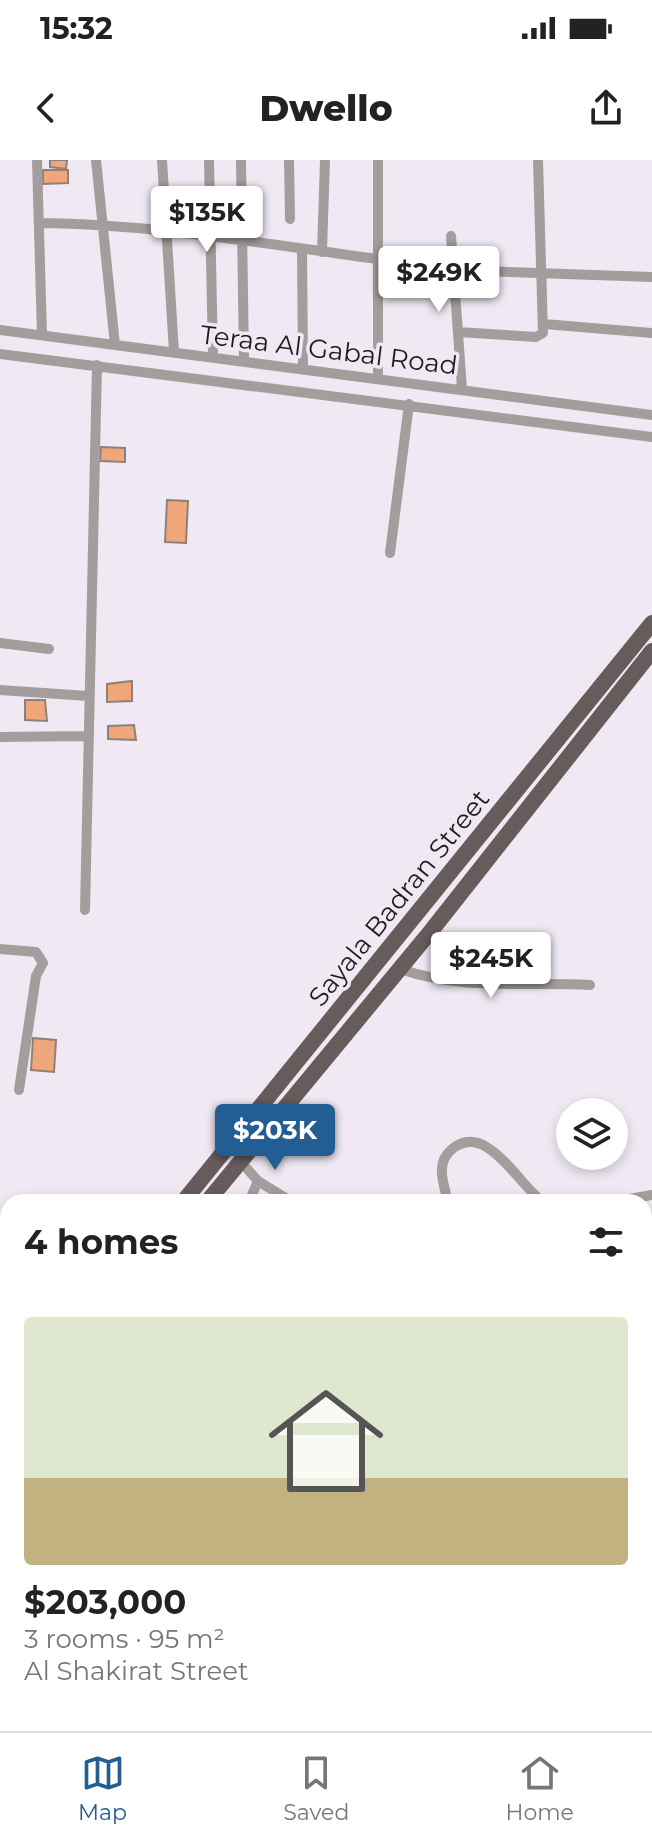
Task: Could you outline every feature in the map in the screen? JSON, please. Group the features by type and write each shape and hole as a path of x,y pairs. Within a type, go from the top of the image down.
{"main road":[{"name":"Sayala Badran Street","path":"190,1194 652,623"},
{"name":"Sayala Badran Street","path":"214,1194 431,931 652,651"},
{"path":"410,923 431,931"}],"street":[{"path":"37,160 42,335"},
{"path":"96,160 115,345"},
{"path":"162,160 174,352"},
{"path":"209,160 213,357"},
{"path":"241,160 244,361"},
{"path":"289,160 290,219"},
{"path":"322,252 325,160"},
{"path":"378,160 378,378"},
{"path":"458,332 536,337 543,333 538,160"},
{"path":"39,223 101,224 165,230 377,259"},
{"path":"451,236 462,389"},
{"path":"292,389 298,368 302,249"},
{"path":"454,270 652,277"},
{"path":"544,324 652,333"},
{"name":"Teraa Al Gabal Road","path":"0,330 652,415"},
{"name":"Teraa Al Gabal Road","path":"0,354 652,437"},
{"path":"85,910 97,365"},
{"path":"390,553 409,404"},
{"path":"0,643 49,649"},
{"path":"0,690 88,696"},
{"path":"0,737 88,736"},
{"path":"0,949 36,952 43,963 36,976 19,1090"},
{"path":"400,969 437,981 466,984 590,985"},
{"path":"446,1194 441,1166 456,1145 469,1141 493,1151 534,1194"},
{"path":"241,1162 258,1181 279,1194"},
{"path":"252,1194 258,1181"}],"building":[{"path":"50,160 67,160 66,169 50,167"},
{"path":"43,170 68,170 68,183 43,184"},
{"path":"101,447 125,448 125,462 100,461"},
{"path":"167,500 188,501 186,543 165,542"},
{"path":"132,681 132,701 107,702 107,684"},
{"path":"25,700 45,700 47,721 25,720"},
{"path":"134,725 136,740 108,739 108,726"},
{"path":"33,1038 56,1040 54,1072 31,1070"}]}
